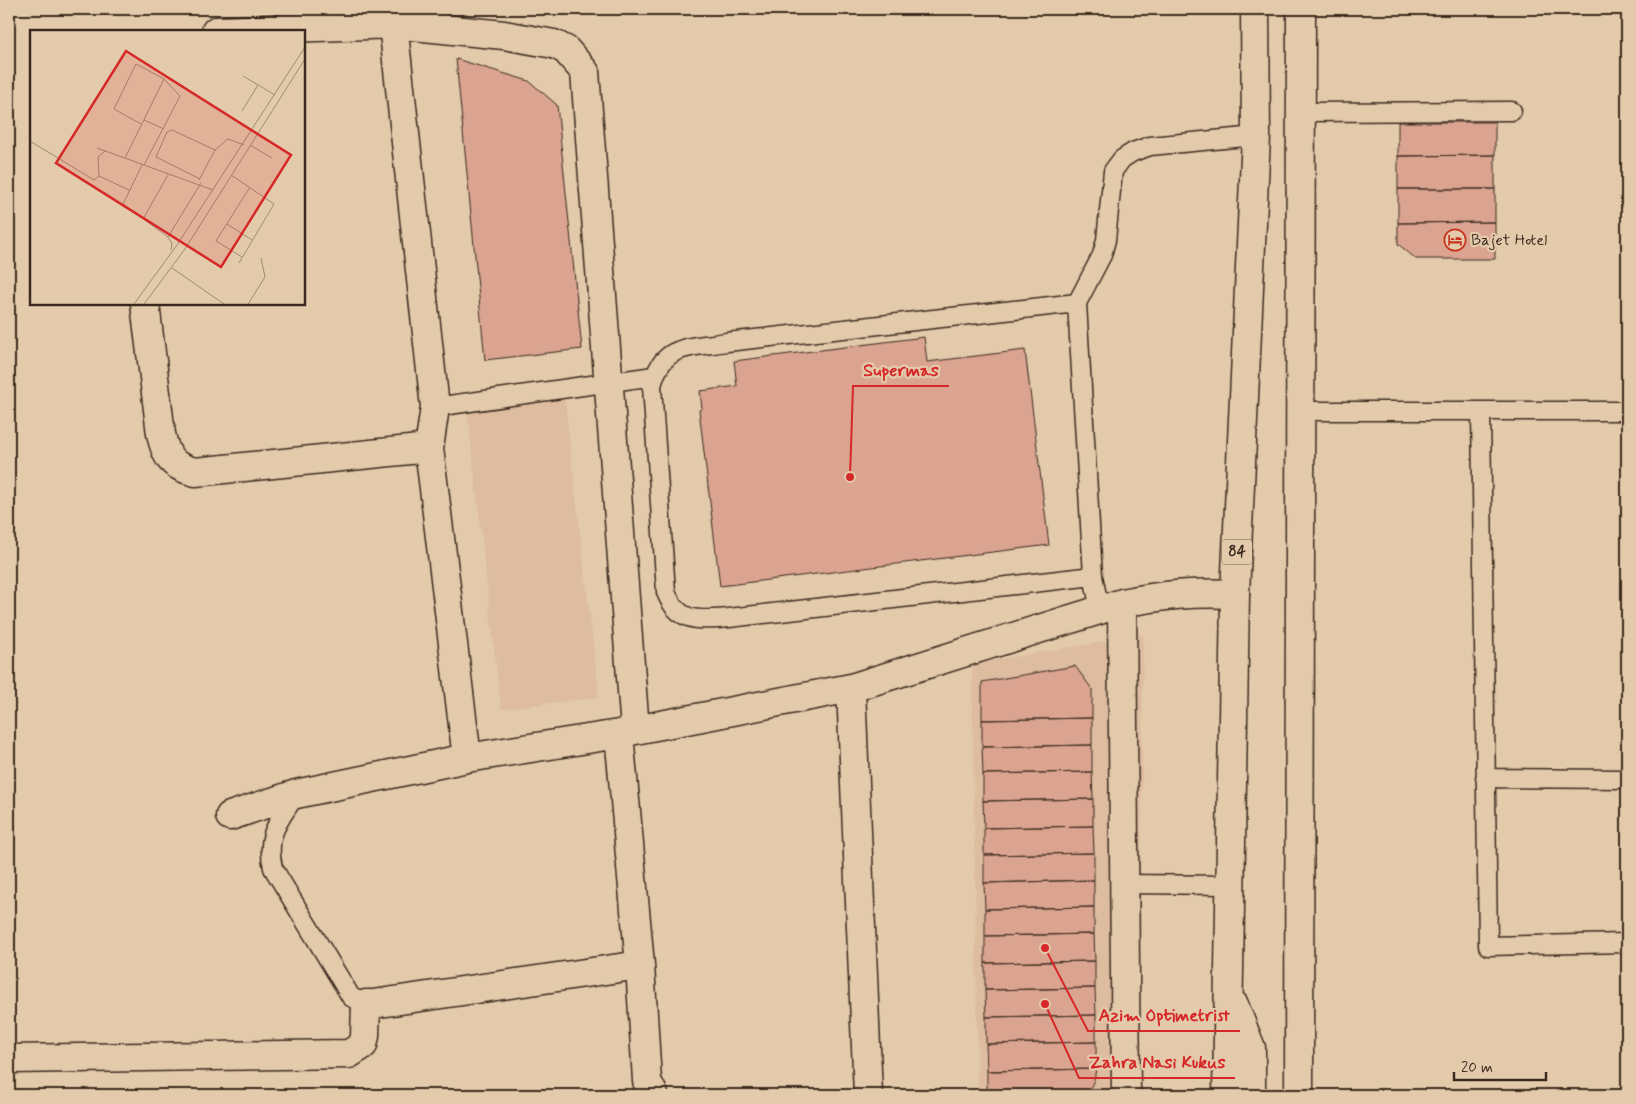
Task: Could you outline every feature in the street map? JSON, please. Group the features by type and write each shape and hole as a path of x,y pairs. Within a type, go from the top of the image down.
{"street":[{"name":"84","path":"1228,1095 1235,594 1256,136 1255,9"},
{"path":"1299,1095 1301,9"},
{"path":"241,30 393,24 504,35 554,44 566,50 585,72 609,383 640,965 650,1088"},
{"path":"393,24 435,407 429,448 467,758"},
{"path":"145,305 161,434 165,451 173,462 182,468 195,472 429,448"},
{"path":"230,816 296,794 467,758 627,732 851,688 1111,606 1160,595 1200,592 1235,594"},
{"path":"1111,606 1124,884 1126,1095"},
{"path":"851,688 868,1095"},
{"path":"9,1059 349,1054 362,1045 365,1036 366,1004 640,965"},
{"path":"1230,992 1251,1048 1251,1095"}],"lane":[{"path":"1301,112 1512,112"},
{"path":"1111,606 1093,576 1077,303 1102,255 1106,240 1113,171 1122,159 1133,152 1150,146 1256,136"},
{"path":"1077,303 727,342 678,350 667,357 658,367 652,386 666,592 674,609 684,616 699,620 729,618 1093,576"},
{"path":"435,407 654,376"},
{"path":"1300,411 1627,411"},
{"path":"1481,411 1488,946 1627,943"},
{"path":"1485,778 1627,779"},
{"path":"296,794 270,840 273,868 351,997 366,1004"},
{"path":"1124,884 1231,885"}],"shaded area":[{"path":"564,394 599,697 501,709 467,406"},
{"path":"1143,635 1139,1095 978,1095 972,664"}],"building":[{"path":"456,59 529,81 557,105 582,349 485,360"},
{"path":"1398,122 1495,122 1495,155 1398,156"},
{"path":"1495,155 1495,189 1398,189 1398,156"},
{"path":"1398,189 1495,189 1495,222 1398,223"},
{"path":"1495,222 1495,259 1416,259 1398,244 1398,223"},
{"path":"924,337 927,362 1025,350 1049,545 720,586 699,410 702,409 700,391 737,386 734,361"},
{"path":"1075,666 1092,689 1092,718 982,720 982,682"},
{"path":"1092,718 1092,745 982,747 982,720"},
{"path":"1092,745 1092,772 983,774 982,747"},
{"path":"1092,772 1093,799 983,801 983,774"},
{"path":"1093,799 1093,826 984,828 983,801"},
{"path":"1093,826 1094,853 984,855 984,828"},
{"path":"1094,853 1094,880 984,883 984,855"},
{"path":"1094,880 1094,907 985,909 984,883"},
{"path":"1094,907 1094,934 985,936 985,909"},
{"path":"1094,934 1095,961 985,963 985,936"},
{"path":"1095,961 1095,988 985,990 985,963"},
{"path":"1095,988 1096,1015 986,1017 985,990"},
{"path":"1096,1015 1096,1042 986,1044 986,1017"},
{"path":"1096,1042 1096,1069 987,1071 986,1044"},
{"path":"1096,1069 1094,1080 1087,1095 987,1095 987,1071"}],"place":[{"name":"Bajet Hotel","path":"1455,240"},
{"name":"Supermas","path":"850,477"},
{"name":"Azim Optimetrist","path":"1045,948"},
{"name":"Zahra Nasi Kukus","path":"1045,1004"}]}
